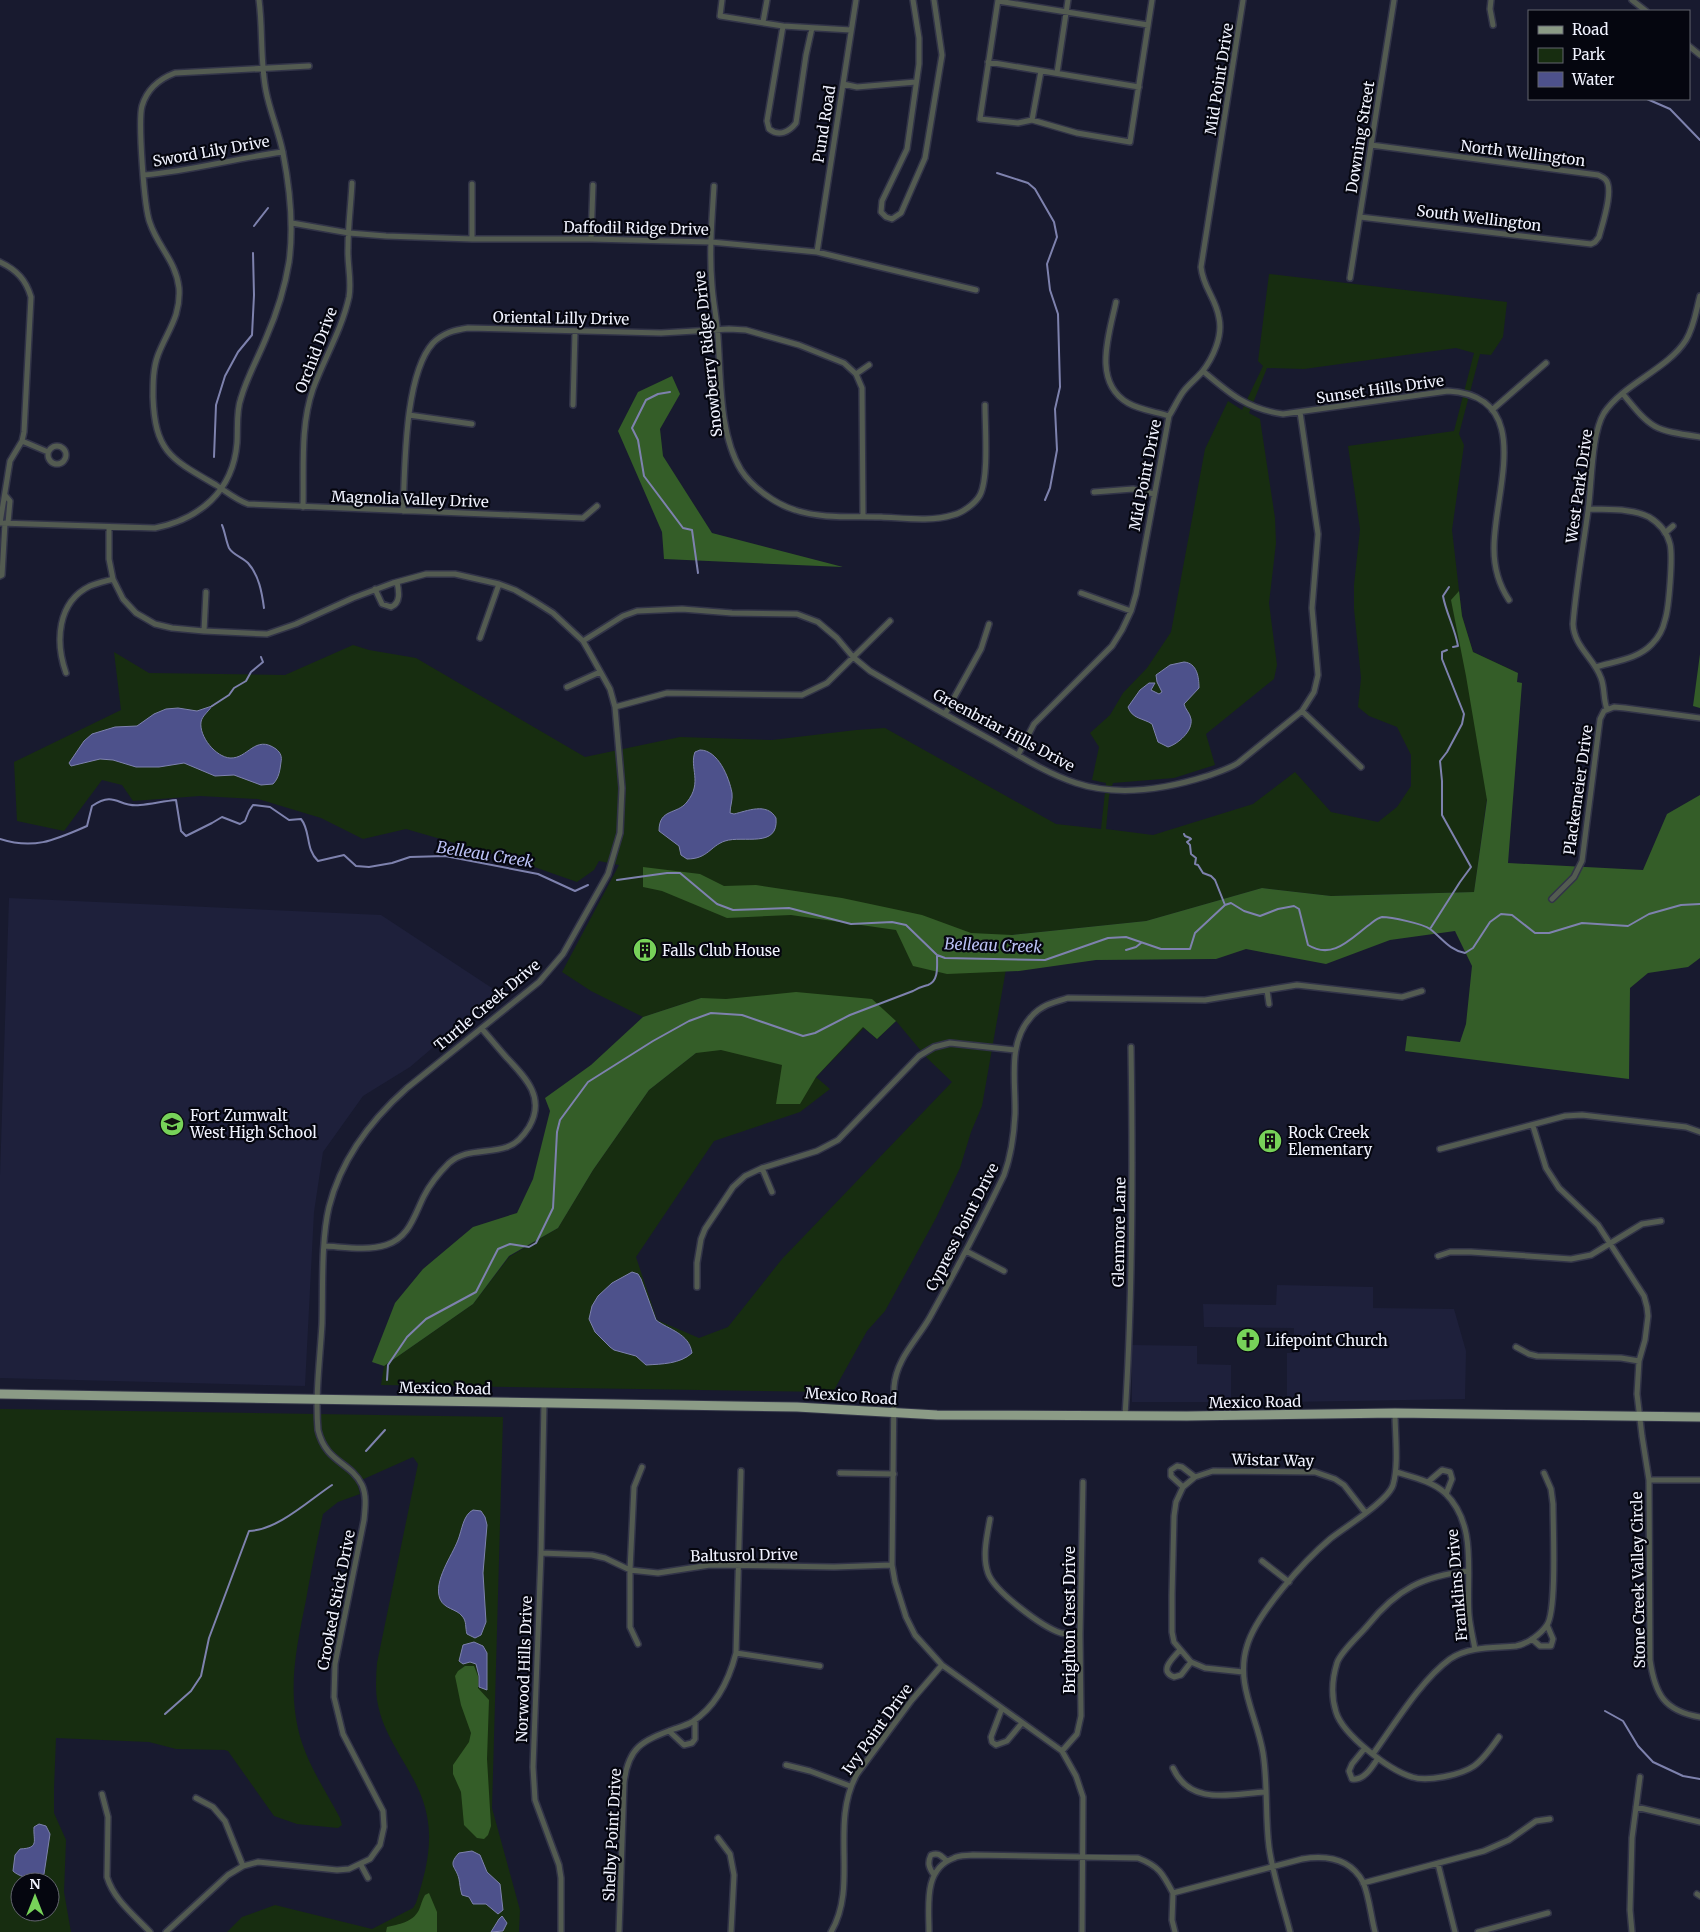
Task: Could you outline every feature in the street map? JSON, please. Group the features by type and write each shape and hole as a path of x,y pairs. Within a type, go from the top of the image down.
{"main road":[{"name":"Mexico Road","path":"0,1394 796,1407 982,1416 1395,1413 1700,1417"}],"street":[{"path":"3,523 155,528 177,522 199,512 222,489 232,468 236,453 240,398 268,336 284,286 289,262 292,223 283,152 266,91 259,0"},
{"path":"722,0 720,16 783,26 852,30"},
{"path":"763,22 767,0"},
{"name":"Pund Road","path":"817,252 856,0"},
{"path":"913,0 919,38 919,64 907,149 882,201 881,212 886,217 892,219 901,213 926,158 942,55 934,0"},
{"path":"1148,25 998,0 980,119 1018,123 1032,120 1077,133 1130,142 1152,0"},
{"path":"1057,73 1068,0"},
{"name":"Mid Point Drive","path":"1018,755 1034,724 1112,646 1122,630 1131,611 1136,594 1169,416 1184,391 1203,370 1213,354 1220,332 1219,317 1214,302 1205,287 1201,267 1243,0"},
{"name":"Downing Street","path":"1350,278 1394,0"},
{"path":"1491,0 1492,25"},
{"path":"1632,0 1645,10"},
{"path":"783,26 768,121 769,129 772,132 784,133 790,131 796,123 812,28"},
{"path":"1690,47 1700,55"},
{"path":"988,62 1139,87"},
{"name":"Magnolia Valley Drive","path":"309,66 175,73 157,83 145,99 141,114 147,214 150,224 174,266 179,288 176,317 155,366 153,391 156,428 163,446 170,454 235,498 248,504 583,518 597,506"},
{"path":"1032,120 1041,71"},
{"path":"843,84 857,87 916,82"},
{"name":"North Wellington","path":"1371,145 1598,175 1606,179 1609,194 1599,237 1595,242"},
{"name":"Sword Lily Drive","path":"144,175 180,172 252,156 283,152"},
{"name":"Orchid Drive","path":"303,507 306,421 313,390 344,314 349,296 348,248 352,183"},
{"path":"472,184 472,239"},
{"path":"591,239 593,185"},
{"name":"Snowberry Ridge Drive","path":"714,186 711,242 712,284 727,436 733,454 742,471 759,488 778,503 811,515 863,517 952,516 964,511 980,496 985,464 985,405"},
{"name":"South Wellington","path":"1360,216 1585,243 1595,242"},
{"name":"Daffodil Ridge Drive","path":"292,223 349,233 472,239 711,242 817,252 976,290"},
{"path":"0,262 18,273 27,283 31,297 24,432 22,441 10,461 5,495 10,501 3,523 2,575 0,576"},
{"name":"West Park Drive","path":"1607,709 1602,679 1596,667 1575,638 1572,624 1599,426 1607,409 1622,394 1678,351 1692,328 1700,296"},
{"path":"1116,302 1106,363 1108,382 1117,395 1129,404 1169,416"},
{"name":"Oriental Lilly Drive","path":"403,511 409,415 413,391 429,348 440,337 452,331 468,328 575,332 718,331 738,329 773,337 844,363 856,374"},
{"path":"573,405 575,332"},
{"path":"1492,410 1546,363"},
{"path":"863,517 862,388 856,374 869,365"},
{"name":"Sunset Hills Drive","path":"1203,370 1231,395 1249,405 1268,412 1283,414 1448,391 1464,393 1478,398 1492,410 1498,419 1505,440 1494,550 1500,584 1509,600"},
{"path":"1622,394 1643,419 1655,427 1670,433 1700,437"},
{"name":"Greenbriar Hills Drive","path":"583,641 622,616 637,611 682,609 732,613 797,614 818,622 870,671 1018,755 1068,780 1087,786 1133,790 1158,788 1194,780 1231,768 1302,711 1314,692 1318,675 1312,608 1318,534 1300,412"},
{"path":"409,415 472,424"},
{"path":"22,441 48,452"},
{"path":"1094,492 1133,488 1154,494"},
{"path":"1589,509 1639,514 1654,521 1665,533 1672,555 1666,618 1662,629 1653,643 1640,653 1627,659 1596,667"},
{"path":"1665,533 1673,526"},
{"name":"Turtle Creek Drive","path":"109,527 109,560 113,579 123,599 136,613 172,628 267,634 296,624 375,589 426,574 455,574 499,584 515,590 553,613 583,641 610,690 615,707 622,788 620,833 608,874 559,959 539,982 401,1093 380,1114 350,1155 332,1197 328,1213 318,1399"},
{"path":"66,672 60,656 62,616 73,599 90,586 113,579"},
{"path":"375,589 382,604 390,607 398,601 396,582"},
{"path":"480,638 499,584"},
{"path":"204,631 206,592"},
{"path":"1081,593 1131,611"},
{"path":"615,707 666,693 802,695 827,683 890,622"},
{"path":"945,714 980,649 989,624"},
{"path":"567,688 600,672"},
{"name":"Plackemeier Drive","path":"1552,899 1574,877 1582,861 1600,719 1607,709 1625,708 1700,718"},
{"path":"1302,711 1361,768"},
{"name":"Cypress Point Drive","path":"1062,1751 942,1665 915,1635 910,1626 895,1582 892,1565 894,1381 901,1359 925,1325 966,1251 1008,1164 1015,1116 1015,1050 1020,1032 1031,1016 1047,1004 1068,998 1205,1000 1297,986 1402,997 1422,991"},
{"path":"1267,990 1269,1004"},
{"path":"325,1246 375,1247 393,1242 400,1238 412,1224 424,1195 451,1162 470,1152 508,1147 524,1135 531,1124 535,1110 534,1095 530,1083 482,1029"},
{"path":"697,1287 698,1248 705,1229 733,1187 745,1176 762,1168 817,1151 838,1140 919,1056 934,1047 950,1043 1015,1050"},
{"name":"Glenmore Lane","path":"1125,1416 1131,1301 1133,1188 1131,1047"},
{"path":"1440,1149 1533,1126 1565,1116 1582,1115 1686,1127 1700,1132"},
{"name":"Stone Creek Valley Circle","path":"1533,1126 1546,1168 1559,1188 1598,1225 1644,1296 1647,1324 1639,1361 1637,1394 1649,1480 1650,1660 1653,1680 1662,1698 1677,1709 1700,1717"},
{"path":"762,1168 772,1192"},
{"path":"1438,1256 1450,1252 1471,1252 1571,1259 1591,1255 1642,1224 1661,1221"},
{"path":"966,1251 1004,1271"},
{"path":"1516,1347 1537,1356 1621,1358 1639,1361"},
{"name":"Crooked Stick Drive","path":"318,1399 317,1419 321,1441 330,1455 350,1470 362,1483 366,1502 336,1656 334,1682 334,1697 342,1734 383,1811 384,1827 380,1845 370,1859 361,1864"},
{"name":"Norwood Hills Drive","path":"544,1403 541,1553 533,1752 534,1786 535,1800 559,1865 562,1891 561,1932"},
{"path":"1290,1932 1270,1848 1263,1753 1246,1700 1243,1672 1247,1645 1267,1609 1316,1552 1387,1495 1396,1472 1395,1413"},
{"path":"638,1644 630,1627 630,1570 634,1487 642,1467"},
{"path":"1195,1478 1182,1467 1171,1470 1171,1476 1183,1487 1176,1502 1174,1516 1172,1595 1172,1632 1174,1642 1191,1662 1205,1668 1243,1672"},
{"path":"1428,1482 1442,1470 1450,1472 1452,1478 1446,1494"},
{"name":"Shelby Point Drive","path":"620,1932 626,1768 630,1758 641,1744 695,1720 710,1707 726,1683 736,1653 741,1471"},
{"name":"Wistar Way","path":"1183,1487 1195,1478 1213,1471 1315,1472 1335,1479 1344,1485 1365,1512"},
{"name":"Franklins Drive","path":"1396,1472 1428,1482 1446,1494 1460,1513 1465,1525 1469,1547 1470,1616 1475,1649"},
{"path":"840,1473 894,1474"},
{"path":"1373,1754 1435,1672 1451,1658 1475,1649 1525,1644 1546,1625 1553,1600 1553,1504 1551,1489 1544,1473"},
{"path":"1649,1480 1700,1480"},
{"name":"Brighton Crest Drive","path":"1062,1751 1077,1734 1081,1716 1080,1635 1083,1482"},
{"path":"990,1519 986,1560 987,1572 995,1586 1043,1624 1060,1633 1080,1635"},
{"name":"Baltusrol Drive","path":"541,1553 577,1553 600,1556 630,1570 658,1573 710,1565 738,1567 892,1565"},
{"path":"1262,1561 1290,1582"},
{"path":"1468,1571 1444,1574 1418,1582 1395,1596 1380,1610 1338,1661 1334,1676 1333,1694 1336,1713 1348,1731 1365,1748 1412,1778 1431,1779 1451,1775 1474,1766 1499,1737"},
{"path":"1532,1639 1540,1646 1551,1646 1553,1639 1546,1625"},
{"path":"1180,1650 1167,1664 1167,1670 1170,1675 1174,1677 1181,1675 1191,1662"},
{"path":"736,1653 820,1666"},
{"name":"Ivy Point Drive","path":"831,1932 841,1909 844,1813 850,1786 901,1715 942,1665"},
{"path":"1002,1708 991,1737 992,1742 996,1745 1007,1741 1022,1723"},
{"path":"669,1731 684,1745 692,1743 695,1720"},
{"path":"1365,1748 1348,1771 1352,1779 1362,1778 1378,1758"},
{"path":"1062,1751 1076,1776 1083,1797 1082,1932"},
{"path":"786,1765 810,1771 850,1786"},
{"path":"1173,1768 1185,1786 1205,1794 1265,1792"},
{"path":"1632,1932 1631,1857 1640,1777"},
{"path":"102,1794 108,1817 107,1878 114,1894 150,1932"},
{"path":"196,1798 213,1807 225,1821 243,1866"},
{"path":"1636,1807 1700,1822"},
{"path":"1363,1883 1484,1851 1509,1840 1536,1821 1550,1819"},
{"path":"718,1838 730,1854 734,1875 731,1932"},
{"path":"934,1875 928,1867 931,1855 940,1854 947,1861"},
{"path":"928,1932 930,1888 934,1875 947,1861 955,1857 973,1855 1138,1858 1151,1863 1163,1875 1173,1893 1172,1920 1175,1932"},
{"path":"1173,1893 1312,1857 1329,1857 1344,1863 1357,1874 1363,1883 1375,1932"},
{"path":"166,1932 228,1875 243,1866 258,1862 338,1870 349,1869 361,1864 368,1878"},
{"path":"1438,1864 1455,1932"},
{"path":"1478,1932 1548,1913"}],"shaded area":[{"name":"Fort Zumwalt West High School","path":"9,898 381,915 498,992 410,1067 363,1096 323,1152 314,1212 305,1386 0,1378 0,1176"},
{"path":"1277,1285 1373,1287 1373,1308 1454,1309 1466,1351 1465,1399 1287,1402 1287,1353 1294,1353 1294,1328 1204,1327 1203,1304 1276,1305"},
{"path":"1132,1345 1197,1346 1197,1364 1231,1365 1231,1402 1132,1402"}],"green space":[{"path":"1269,274 1507,302 1503,337 1491,355 1480,354 1459,434 1464,445 1452,530 1462,616 1473,652 1514,671 1486,804 1474,892 1331,896 1262,888 1146,921 1012,935 982,1106 971,1132 960,1168 936,1218 885,1311 867,1331 833,1392 381,1385 384,1366 473,1304 509,1257 558,1228 593,1170 649,1090 696,1053 701,998 643,1017 591,991 562,972 619,865 599,861 594,870 577,882 520,862 406,829 363,839 321,818 258,799 200,796 133,801 122,785 102,780 64,831 17,821 14,762 121,710 114,652 149,673 285,675 353,645 369,650 416,658 585,757 680,737 772,740 885,728 1056,824 1101,829 1106,783 1092,780 1099,747 1090,733 1110,715 1123,693 1147,668 1171,632 1205,449 1228,401 1242,410 1263,366 1258,361","holes":["1456,348 1474,353 1454,431 1348,446 1360,529 1354,585 1354,609 1361,678 1358,707 1369,716 1397,727 1411,755 1411,786 1397,807 1378,822 1331,812 1295,772 1253,804 1153,835 1106,829 1109,796 1113,783 1174,778 1215,765 1206,734 1274,679 1277,665 1269,603 1276,543 1275,518 1260,419 1249,413 1267,368 1304,369","896,1021 927,1058 952,1082 782,1259 728,1327 699,1338 657,1320 636,1257 714,1141 800,1112 830,1089 816,1077 864,1028 877,1039"]},
{"path":"672,376 680,394 660,429 663,456 712,533 843,567 664,559 662,532 618,431 638,392"},
{"path":"1459,591 1462,616 1473,652 1518,673 1517,682 1522,683 1508,863 1643,870 1667,814 1700,795 1700,958 1688,967 1648,973 1630,988 1629,1079 1405,1051 1407,1036 1460,1042 1466,1024 1472,966 1455,931 1390,940 1326,964 1246,949 1216,959 1096,960 1019,971 947,974 913,966 896,930 791,915 727,918 662,891 643,887 643,867 700,874 724,886 756,885 842,898 922,915 971,933 1012,935 1146,921 1262,888 1331,896 1474,892 1487,800 1451,600"},
{"path":"1700,654 1700,708 1693,706"},
{"path":"796,992 872,999 896,1021 877,1039 863,1027 816,1077 800,1104 776,1104 782,1065 721,1050 696,1053 649,1090 593,1170 558,1228 509,1256 473,1304 384,1366 372,1362 395,1303 423,1269 473,1227 517,1213 533,1179 550,1111 545,1098 591,1065 643,1017 701,998 726,999"},
{"path":"0,1409 503,1417 492,1808 520,1910 519,1932 227,1932 242,1917 275,1905 372,1929 413,1908 416,1903 429,1849 427,1816 418,1787 382,1720 377,1700 376,1684 377,1663 418,1464 413,1457 357,1482 360,1494 338,1502 323,1514 312,1567 296,1654 294,1707 297,1725 306,1753 342,1825 338,1828 297,1824 274,1816 228,1751 225,1750 176,1749 149,1742 56,1738 54,1813 66,1840 64,1892 71,1932 0,1932"},
{"path":"465,1666 474,1666 478,1676 478,1688 489,1700 487,1759 491,1826 488,1835 484,1839 477,1838 464,1825 461,1792 453,1774 453,1765 469,1742 471,1733 461,1705 455,1676"},
{"path":"429,1893 437,1912 437,1932 386,1932 387,1927 413,1918 419,1910 425,1895"}],"water":[{"path":"1184,662 1192,665 1194,668 1198,675 1199,688 1184,704 1191,719 1190,728 1180,740 1168,747 1158,742 1152,724 1132,714 1128,707 1140,690 1149,683 1155,683 1151,690 1159,694 1162,692 1156,675 1170,665"},
{"path":"212,706 201,722 201,728 206,740 219,754 230,758 242,755 262,744 276,749 280,754 281,760 279,774 273,784 261,785 234,775 215,776 184,763 159,767 136,767 113,760 100,759 71,766 69,763 84,741 92,734 115,727 137,726 154,714 166,709 178,708 197,711"},
{"path":"700,750 712,754 725,772 732,793 730,813 734,814 756,809 767,810 776,818 772,834 758,839 725,841 700,857 687,859 681,855 679,846 659,831 660,824 665,815 683,806 692,795 695,782 693,764 695,752"},
{"path":"632,1272 638,1274 641,1279 656,1320 683,1336 687,1341 692,1353 687,1357 670,1363 646,1365 636,1356 614,1350 595,1332 589,1319 592,1306 598,1296 612,1283"},
{"path":"473,1510 481,1511 487,1525 483,1573 486,1622 481,1635 475,1638 467,1634 464,1618 442,1602 439,1592 439,1584 444,1569 458,1540 465,1519"},
{"path":"474,1642 483,1646 487,1653 487,1690 479,1687 476,1664 470,1662 463,1664 459,1661 463,1645"},
{"path":"39,1824 46,1826 50,1834 44,1872 14,1872 15,1855 20,1849 30,1847 34,1843 34,1827"},
{"path":"472,1851 480,1855 487,1872 500,1884 503,1910 498,1914 486,1904 473,1904 469,1897 462,1895 458,1875 453,1864 455,1857 459,1853"},
{"path":"502,1916 507,1923 503,1931 491,1932 499,1919"}],"waterway":[{"path":"1649,100 1670,109 1700,140"},
{"path":"997,173 1028,183 1035,189 1054,222 1057,237 1047,264 1050,290 1058,314 1060,387 1055,409 1057,450 1050,488 1045,500"},
{"path":"254,226 268,208"},
{"path":"214,457 216,405 225,376 238,352 252,335 254,295 253,253"},
{"path":"670,392 658,394 646,400 632,428 638,440 644,476 683,528 692,530 698,573"},
{"path":"222,525 229,548 248,563 255,573 261,590 264,608"},
{"path":"1449,587 1443,596 1458,646 1453,647"},
{"path":"1430,929 1471,867 1442,815 1440,761 1462,724 1464,714 1442,659 1442,652 1447,650"},
{"path":"212,706 246,681 251,672 263,662 261,657"},
{"name":"Belleau Creek","path":"0,839 23,844 54,839 87,826 92,806 100,801 112,799 133,805 176,800 181,831 186,836 222,817 240,824 245,821 253,805 270,807 289,820 301,819 306,829 311,851 318,861 344,855 356,866 369,867 392,863 410,857 445,856 538,874 575,891 588,885"},
{"path":"1184,834 1191,839 1187,842 1190,845 1191,854 1196,858 1195,864 1198,865 1203,873 1215,880 1225,905"},
{"name":"Belleau Creek","path":"617,880 680,873 717,904 733,910 789,908 851,924 892,922 906,925 937,955 945,958 1045,960 1108,938 1126,937 1161,949 1190,949 1195,933 1225,905 1231,903 1244,911 1260,916 1278,909 1294,906 1299,909 1308,945 1317,949 1325,950 1341,946 1375,920 1382,917 1407,921 1427,927 1450,946 1465,953 1473,948 1490,922 1501,914 1512,915 1535,933 1549,933 1582,923 1628,926 1649,914 1681,905 1700,904"},
{"path":"1126,950 1136,947 1141,943"},
{"path":"387,1380 388,1365 407,1337 426,1319 476,1292 498,1249 510,1244 529,1247 536,1243 553,1208 557,1132 560,1120 588,1082 653,1041 689,1021 711,1013 742,1015 803,1036 815,1033 850,1015 932,983 937,973 937,956"},
{"path":"366,1451 385,1430"},
{"path":"165,1714 191,1691 201,1676 209,1638 249,1531 271,1526 282,1520 332,1485"},
{"path":"1605,1711 1623,1721 1638,1746 1653,1762 1683,1776 1700,1779"}],"place":[{"name":"Falls Club House","path":"645,950"},
{"name":"Fort Zumwalt West High School","path":"172,1124"},
{"name":"Rock Creek Elementary","path":"1270,1141"},
{"name":"Lifepoint Church","path":"1248,1340"}]}
